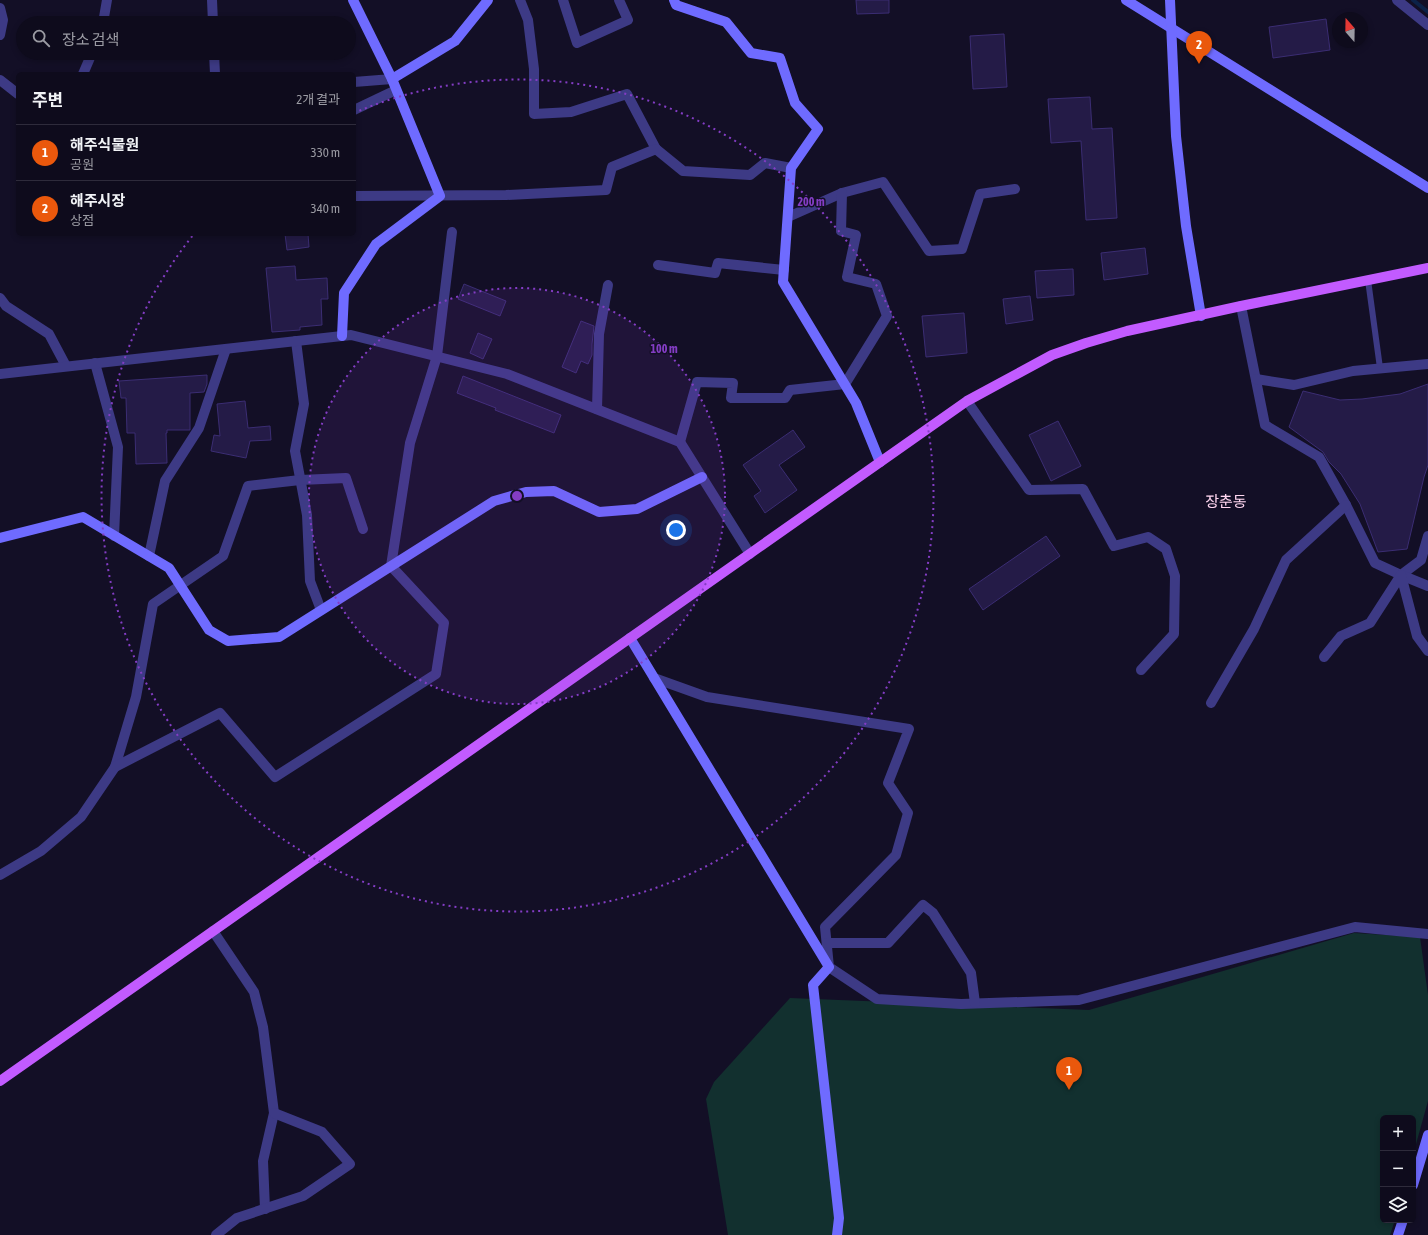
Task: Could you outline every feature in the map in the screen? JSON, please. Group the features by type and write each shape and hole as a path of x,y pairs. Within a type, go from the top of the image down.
{"main road":[{"path":"0,1081 967,401 1052,356 1086,343 1241,306 1428,268"}],"street":[{"path":"104,16 107,0"},
{"path":"212,0 213,16"},
{"path":"353,0 392,79 440,196"},
{"path":"356,82 392,79 455,41 488,0"},
{"path":"520,0 528,20 534,62 534,114 571,112 627,94 656,149 683,171 750,175 765,163 791,168"},
{"path":"563,0 577,43 628,20 619,0"},
{"path":"674,0 676,5 726,22 751,53 780,58 795,103 818,129 791,168 783,282 856,403 880,462"},
{"path":"1126,0 1428,188"},
{"path":"1170,0 1176,136 1186,226 1201,316"},
{"path":"1397,0 1428,25"},
{"path":"0,8 3,20 0,35"},
{"path":"84,72 89,60"},
{"path":"214,60 215,72"},
{"path":"0,80 16,92"},
{"path":"356,109 396,90"},
{"path":"356,196 440,196 606,190 612,168 656,149"},
{"path":"788,217 842,193 883,182 930,251 962,249 980,194 1015,189"},
{"path":"842,193 841,231 856,235 847,277 876,284 887,316 845,384"},
{"path":"342,336 344,293 376,244 440,196"},
{"path":"391,566 410,442 437,356 452,232"},
{"path":"658,265 715,273 718,263 784,270"},
{"path":"597,409 599,334 608,285"},
{"path":"0,298 6,306 49,334 66,366"},
{"path":"1241,306 1265,425 1319,456 1346,505 1375,563 1428,586"},
{"path":"0,374 352,335 507,374 680,442 750,554"},
{"path":"296,341 304,404 295,451 307,516 310,581 321,610"},
{"path":"149,556 165,481 199,428 226,349"},
{"path":"95,363 118,447 114,536"},
{"path":"1256,379 1294,385 1353,371 1428,364"},
{"path":"680,442 697,382 733,383 731,398 784,398 790,390 845,384"},
{"path":"967,401 1029,490 1083,489 1114,546 1148,537 1166,549 1175,576 1174,634 1141,670"},
{"path":"0,538 83,517 169,568 209,630 228,641 279,637 494,501 526,492 554,491 599,512 637,510 702,477"},
{"path":"0,875 41,851 82,817 115,767 136,697 153,604 223,556 248,486 300,480 346,478 363,529"},
{"path":"1211,703 1254,629 1286,560 1346,505"},
{"path":"1324,657 1341,636 1370,623 1401,575 1421,560 1428,536"},
{"path":"115,767 220,713 275,778 436,674 444,622 391,566"},
{"path":"1401,575 1417,636 1428,651"},
{"path":"630,638 829,968 877,999 975,1003 1079,1000 1355,927 1428,934"},
{"path":"654,678 707,697 909,729 888,783 908,813 896,855 825,927 829,968 813,985 839,1218 838,1235"},
{"path":"827,943 888,943 923,905 932,913 971,973 975,1003"},
{"path":"213,931 254,992 263,1027 274,1114 263,1161 265,1209"},
{"path":"216,1235 237,1218 303,1196 350,1164 322,1132 274,1114"},
{"path":"1416,1175 1428,1135"},
{"path":"1398,1235 1402,1223"}],"lane":[{"path":"1368,280 1380,368"}],"green space":[{"path":"1354,933 1420,937 1428,995 1428,1101 1416,1144 1416,1115 1380,1115 1380,1223 1394,1223 1390,1235 728,1235 706,1099 714,1082 790,998 1089,1010"}],"building":[{"path":"856,0 889,0 889,13 857,14"},
{"path":"1326,19 1330,50 1273,58 1269,27"},
{"path":"1004,34 1007,87 973,89 970,36"},
{"path":"1090,97 1092,129 1112,128 1117,218 1086,220 1081,141 1051,143 1048,99"},
{"path":"285,236 308,236 309,247 287,250"},
{"path":"1145,248 1148,274 1104,280 1101,253"},
{"path":"295,266 296,280 327,278 328,299 321,299 322,325 300,327 300,330 272,332 266,268"},
{"path":"1073,269 1074,295 1037,298 1035,271"},
{"path":"464,284 506,301 500,316 458,299"},
{"path":"1030,296 1033,320 1006,324 1003,299"},
{"path":"964,313 967,353 926,357 922,316"},
{"path":"581,321 594,326 592,355 588,364 581,361 576,373 562,367"},
{"path":"478,333 492,339 483,359 470,353"},
{"path":"207,375 207,384 204,392 190,393 190,430 167,430 167,463 136,464 135,433 127,433 126,398 121,398 119,381"},
{"path":"463,376 561,415 554,433 495,410 496,408 457,393"},
{"path":"1428,384 1428,465 1407,549 1378,552 1360,504 1341,474 1329,462 1323,452 1289,427 1303,391 1340,400 1362,399 1400,394"},
{"path":"245,401 248,428 270,426 271,440 250,441 246,458 211,451 214,435 220,436 217,404"},
{"path":"1058,421 1081,466 1051,481 1029,435"},
{"path":"793,430 805,447 779,465 797,490 765,513 754,496 761,491 743,465"},
{"path":"1046,536 1060,556 983,610 969,589"}],"waterway":[{"path":"1413,0 1428,12"}],"place":[{"name":"해주시장","path":"1199,64"},
{"name":"해주식물원","path":"1069,1090"}],"district":[{"name":"장춘동","path":"1226,502"}]}
